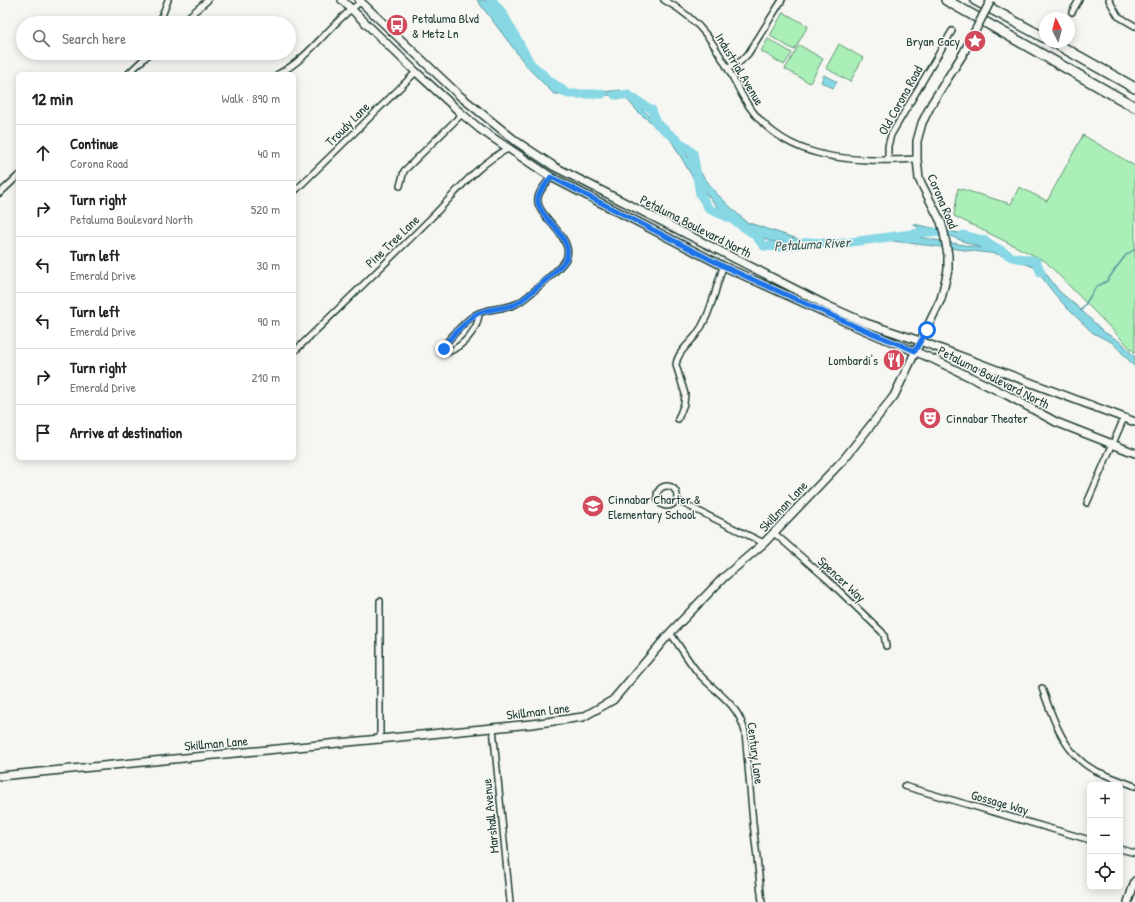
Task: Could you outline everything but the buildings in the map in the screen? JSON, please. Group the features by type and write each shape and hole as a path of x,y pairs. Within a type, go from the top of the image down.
{"highway":[{"path":"946,0 1135,107"},
{"path":"975,0 1039,35"},
{"path":"1064,48 1135,88"}],"main road":[{"name":"Petaluma Boulevard North","path":"342,0 416,72 462,114 508,149 551,177 723,266 857,327 936,360 993,388 1056,422 1135,453"},
{"name":"Corona Road","path":"915,351 941,299 948,270 948,255 941,222 921,183 916,159 917,141 922,123 932,103 963,54 991,0"},
{"name":"Petaluma Boulevard North","path":"360,1 460,96 517,142 555,167 826,305 866,323 920,341 1135,422"},
{"name":"Skillman Lane","path":"0,776 380,740 583,717 598,710 613,700 670,633 723,578 774,533 844,459 894,396 915,351"},
{"path":"1128,902 1135,881"}],"street":[{"path":"162,16 168,0"},
{"path":"189,16 208,0"},
{"name":"Industrial Avenue","path":"664,0 686,15 703,31 718,50 754,113 770,130 780,137 806,150 836,158 869,161 916,159"},
{"path":"728,68 737,64 745,57 782,0"},
{"path":"1072,12 1079,0"},
{"path":"1109,0 1118,16 1135,26"},
{"path":"282,72 290,68 306,54 360,1"},
{"name":"Old Corona Road","path":"888,160 888,146 891,135 952,31"},
{"path":"130,72 143,60"},
{"name":"Troudy Lane","path":"296,190 416,72"},
{"path":"400,186 404,171 462,114"},
{"name":"Pine Tree Lane","path":"296,350 466,182 495,155 508,149"},
{"path":"479,313 478,324 463,342 456,349 448,352 444,349 444,345 467,321 479,313 517,304 557,269 566,259 567,252 564,241 538,204 537,199 551,177"},
{"path":"0,193 16,178"},
{"path":"678,419 684,404 685,394 676,361 679,354 697,334 710,310 723,266"},
{"path":"1087,503 1124,418"},
{"path":"676,500 764,543"},
{"name":"Spencer Way","path":"774,533 828,580 871,621 884,635 886,646"},
{"path":"380,601 380,740"},
{"name":"Century Lane","path":"670,633 699,673 734,707 742,720 745,732 762,902"},
{"path":"1042,688 1068,748 1078,759 1094,770 1135,786"},
{"name":"Marshall Avenue","path":"493,728 510,902"},
{"name":"Gossage Way","path":"904,786 1087,839"},
{"path":"1123,850 1135,854"}],"green space":[{"path":"783,12 808,26 794,50 770,36"},
{"path":"768,39 792,53 784,65 761,51"},
{"path":"839,44 863,58 850,82 826,68"},
{"path":"799,45 823,59 810,83 785,69"},
{"path":"1083,135 1135,166 1135,353 1045,261 954,216 958,188 1011,204 1019,187 1047,201"}],"water":[{"path":"477,0 491,0 524,47 538,72 558,90 602,92 620,90 631,98 650,117 667,128 716,193 746,222 804,241 842,241 901,234 981,248 950,236 921,230 913,224 969,235 1002,251 1038,263 1059,291 1104,332 1122,343 1135,357 1135,367 1113,343 1093,333 1066,307 1034,267 997,254 877,239 815,245 769,241 728,218 696,183 668,135 639,113 624,96 554,94 529,69"},
{"path":"824,75 837,82 833,88 821,82"}],"waterway":[{"name":"Petaluma River","path":"492,0 503,14 530,63 550,81 568,94 602,94"},
{"name":"Petaluma River","path":"615,95 628,95 652,110 656,123 693,153 700,194 709,209 730,218 754,234 764,246 780,247 810,242 836,244 927,232 945,233"},
{"name":"Petaluma River","path":"963,235 983,240 1012,257 1036,261 1041,273"},
{"path":"1081,311 1096,287 1107,281 1126,255 1135,249"}],"place":[{"name":"Petaluma Blvd & Metz Ln","path":"397,25"},
{"name":"Bryan Cacy","path":"975,41"},
{"name":"Lombardi's","path":"894,360"},
{"name":"Cinnabar Theater","path":"930,418"},
{"name":"Cinnabar Charter & Elementary School","path":"593,506"}],"route":[{"path":"444,349 444,345 467,321 476,314 517,304 557,269 566,259 567,252 564,241 538,204 537,199 551,177 723,266 857,327 915,351 927,330"}]}
